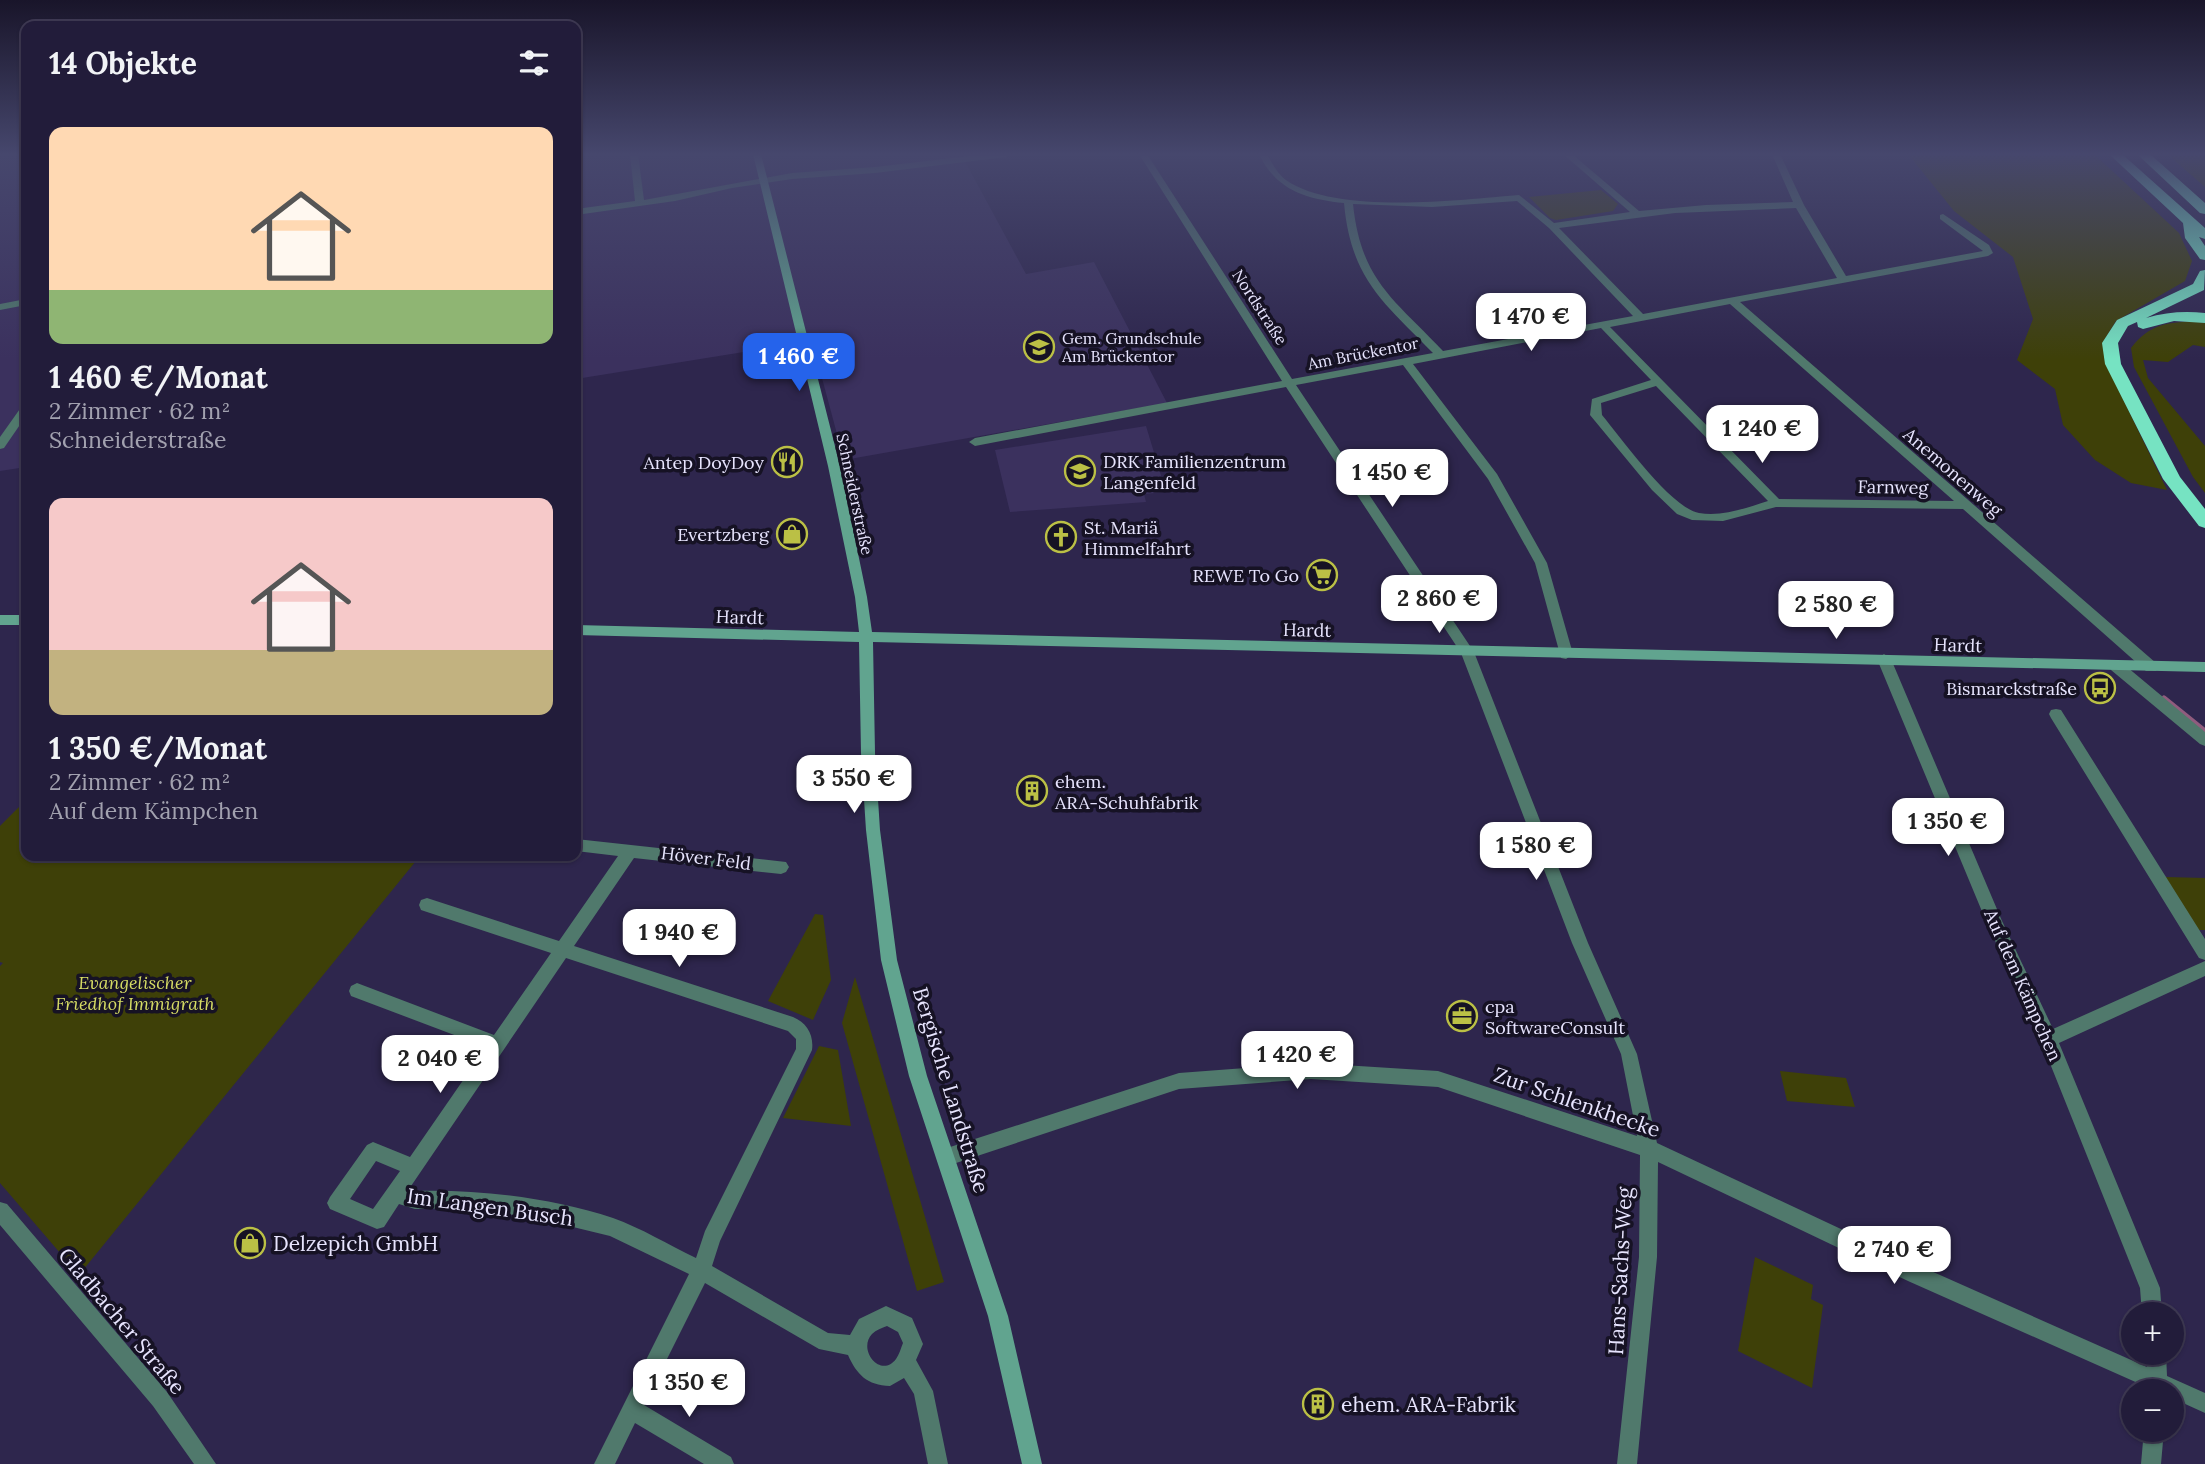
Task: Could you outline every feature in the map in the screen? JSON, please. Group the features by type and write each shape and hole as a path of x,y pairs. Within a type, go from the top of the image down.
{"highway":[{"path":"2190,222 2192,238 2205,256"},
{"path":"2191,222 2205,235"},
{"path":"2205,274 2199,287 2122,323 2110,343 2113,364 2172,479 2205,522"},
{"path":"2205,318 2158,318 2133,328 2120,346 2124,366 2180,475 2205,506"}],"main road":[{"name":"Schneiderstraße","path":"774,222 834,466 861,597 866,638"},
{"path":"0,620 21,620"},
{"name":"Hardt","path":"581,630 2205,667"},
{"name":"Bergische Landstraße","path":"866,638 873,830 889,960 918,1076 998,1316 1032,1464"}],"street":[{"name":"Nordstraße","path":"1187,222 1467,652"},
{"path":"1350,222 1353,244 1367,276 1440,353"},
{"path":"1548,222 1640,317"},
{"path":"1552,226 1576,222"},
{"path":"1809,222 1844,281"},
{"name":"Am Brückentor","path":"975,442 1407,363 1440,353 1734,302 1988,253 1986,247 1951,222"},
{"name":"Anemonenweg","path":"1734,302 2151,667"},
{"path":"0,307 21,303"},
{"path":"1603,325 1776,503"},
{"path":"1407,363 1493,477 1541,562 1566,654"},
{"name":"Farnweg","path":"1657,382 1596,401 1595,415 1666,498 1688,516 1704,518 1738,513 1776,503 1964,505"},
{"path":"0,445 21,415"},
{"name":"Hans-Sachs-Weg","path":"1467,652 1580,943 1629,1054 1640,1099 1648,1149 1648,1257 1627,1464"},
{"name":"Auf dem Kämpchen","path":"1884,659 1994,921 2049,1039 2150,1288 2151,1302"},
{"path":"2116,666 2205,740"},
{"path":"2056,714 2205,953"},
{"name":"Höver Feld","path":"581,845 781,867"},
{"path":"413,1167 564,951 630,850"},
{"path":"427,905 793,1025 802,1031 804,1051 712,1238 701,1270 604,1464"},
{"path":"2049,1039 2205,968"},
{"path":"357,991 498,1044"},
{"name":"Zur Schlenkhecke","path":"947,1157 1179,1081 1311,1071 1438,1079 1648,1149 2142,1379"},
{"name":"Im Langen Busch","path":"373,1151 413,1167 377,1220 336,1203 373,1151"},
{"name":"Im Langen Busch","path":"395,1193 415,1200 460,1199 536,1209 612,1227 701,1270 826,1342 857,1346"},
{"name":"Gladbacher Straße","path":"0,1211 160,1398 206,1464"},
{"path":"886,1316 898,1318 905,1323 912,1336 906,1363 892,1375 879,1377 865,1369 858,1356 857,1346 862,1331 869,1323 886,1316"},
{"path":"906,1363 923,1391 938,1464"},
{"name":"Zur Schlenkhecke","path":"2184,1396 2205,1403"},
{"path":"632,1409 724,1464"},
{"path":"2151,1464 2153,1442"}],"shaded area":[{"path":"0,222 21,222 21,468 0,471"},
{"path":"581,222 998,222 1026,274 1094,262 1167,403 844,460 812,341 581,378"},
{"name":"DRK Familienzentrum Langenfeld","path":"1146,426 1166,492 1144,494 1146,502 1010,512 995,450"}],"green space":[{"path":"1969,222 2168,222 2179,233 2192,261 2185,281 2116,321 2103,342 2105,362 2167,490 2131,483 2095,460 2063,425 2055,389 2017,360 2033,319 2013,257"},
{"path":"2195,321 2205,323 2205,347 2193,345 2168,362 2143,360 2148,378 2205,446 2205,493 2193,477 2134,367 2131,348 2145,334 2159,326"},
{"name":"Evangelischer Friedhof Immigrath","path":"21,805 21,861 416,861 79,1275 0,1183 0,966 3,963 0,962 0,826"},
{"path":"2165,877 2205,878 2205,930 2198,930"},
{"path":"815,914 823,915 831,980 813,1020 768,1001"},
{"path":"855,977 944,1282 917,1291 842,1023"},
{"path":"819,1046 838,1050 851,1126 783,1118"},
{"path":"1780,1071 1846,1078 1855,1107 1787,1101"},
{"path":"1755,1257 1813,1285 1811,1299 1823,1305 1812,1388 1738,1351"}],"waterway":[{"path":"2164,698 2205,731"}],"place":[{"name":"Gem. Grundschule Am Brückentor","path":"1039,347"},
{"name":"Antep DoyDoy","path":"787,462"},
{"name":"DRK Familienzentrum Langenfeld","path":"1080,471"},
{"name":"Evertzberg","path":"792,534"},
{"name":"St. Mariä Himmelfahrt","path":"1061,537"},
{"name":"REWE To Go","path":"1322,575"},
{"name":"Bismarckstraße","path":"2100,688"},
{"name":"ehem. ARA-Schuhfabrik","path":"1032,791"},
{"name":"cpa SoftwareConsult","path":"1462,1016"},
{"name":"Delzepich GmbH","path":"250,1243"},
{"name":"ehem. ARA-Fabrik","path":"1318,1404"}]}
